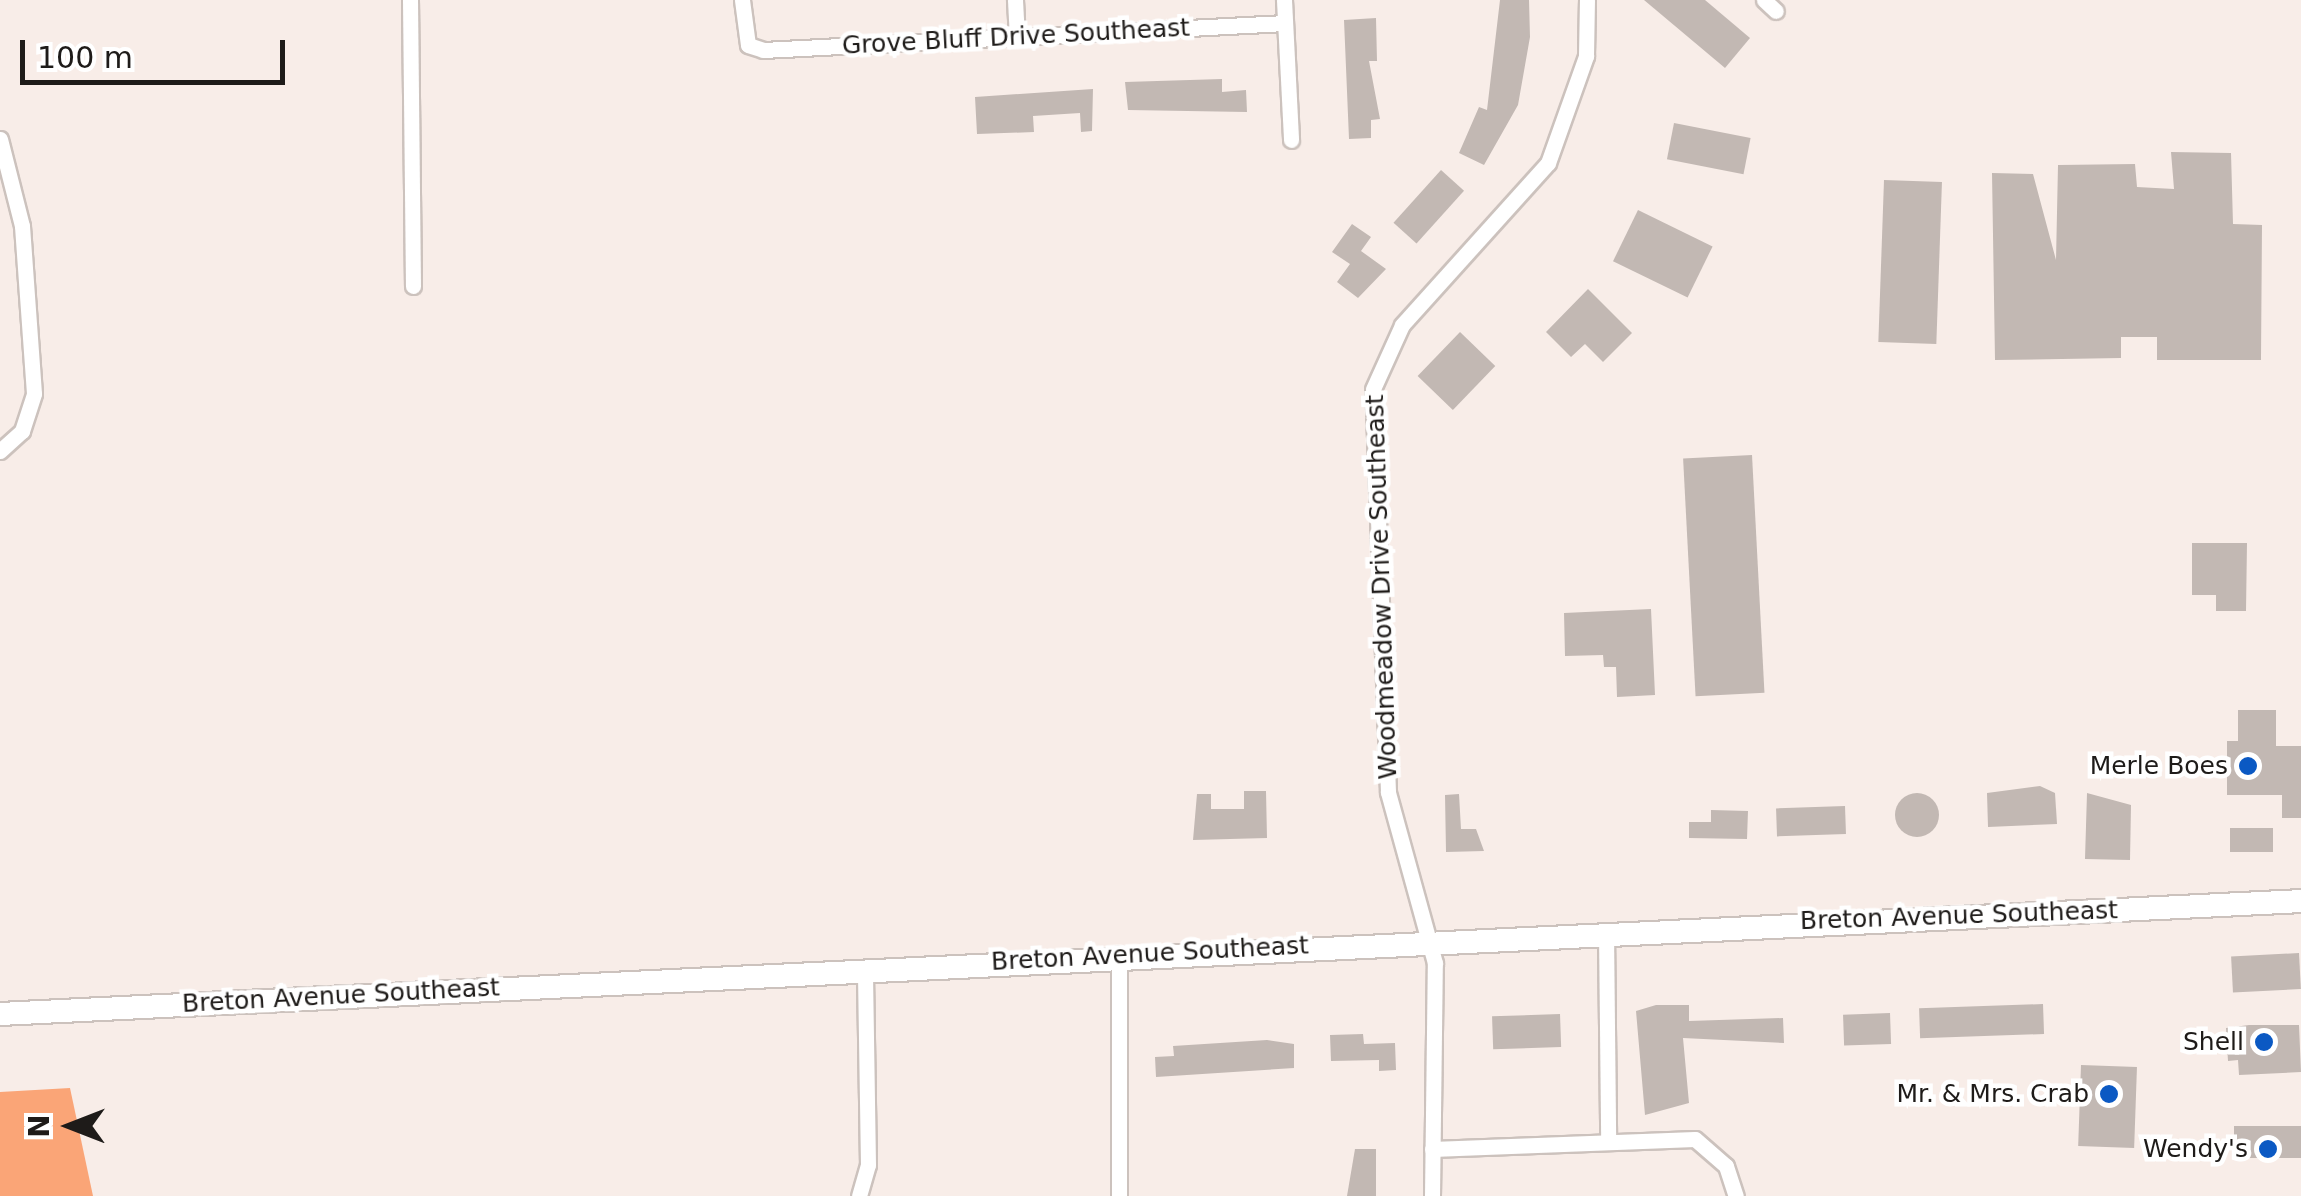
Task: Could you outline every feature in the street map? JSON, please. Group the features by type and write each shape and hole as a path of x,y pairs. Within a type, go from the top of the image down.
{"main road":[{"name":"Breton Avenue Southeast","path":"0,1014 865,971 1119,954 2301,901"}],"street":[{"path":"410,0 414,286"},
{"name":"Grove Bluff Drive Southeast","path":"742,0 748,44 1017,38 1285,23"},
{"path":"1016,0 1017,38"},
{"path":"1284,0 1291,140"},
{"name":"Woodmeadow Drive Southeast","path":"1432,1196 1429,939 1388,792 1374,389 1402,324 1548,163 1586,56 1587,0"},
{"path":"0,139 22,226 34,394 22,431 0,451"},
{"path":"1606,931 1608,1137"},
{"path":"1119,954 1119,1196"},
{"path":"859,1196 868,1164 865,971"},
{"path":"1432,1149 1608,1137 1695,1139 1726,1166 1736,1196"}],"shaded area":[{"path":"70,1088 93,1196 0,1196 0,1092"}],"building":[{"path":"1500,0 1529,0 1530,37 1518,105 1484,165 1459,153 1479,107 1487,110"},
{"path":"1644,0 1705,0 1750,38 1725,68"},
{"path":"1376,18 1377,61 1369,61 1380,119 1371,120 1371,138 1349,139 1344,20"},
{"path":"1222,79 1222,92 1246,90 1247,112 1128,110 1125,82"},
{"path":"1093,89 1092,131 1081,132 1080,113 1033,116 1034,132 977,134 975,97"},
{"path":"1674,123 1751,138 1744,174 1667,159"},
{"path":"2171,152 2231,153 2233,224 2262,225 2261,360 2157,360 2157,337 2121,337 2121,358 1995,360 1992,173 2033,174 2056,260 2058,165 2135,164 2137,187 2174,189"},
{"path":"1441,170 1464,191 1417,244 1393,223"},
{"path":"1884,180 1942,182 1936,344 1878,342"},
{"path":"1638,210 1713,246 1688,298 1613,261"},
{"path":"1352,224 1371,237 1361,251 1386,269 1358,298 1337,282 1350,264 1332,252"},
{"path":"1588,289 1632,333 1603,362 1585,344 1571,357 1546,332"},
{"path":"1460,332 1495,366 1453,410 1418,376"},
{"path":"1752,455 1764,693 1696,696 1683,459"},
{"path":"2192,543 2247,543 2246,611 2216,611 2216,595 2192,595"},
{"path":"1651,609 1655,695 1617,697 1616,667 1604,667 1603,655 1565,656 1564,613"},
{"path":"2238,710 2276,710 2276,746 2301,746 2301,818 2282,818 2282,795 2227,795 2227,741 2238,741"},
{"path":"2040,786 2055,793 2057,824 1988,827 1987,793"},
{"path":"1244,791 1266,791 1267,838 1193,840 1197,794 1211,794 1211,809 1244,809"},
{"path":"1917,793 1933,799 1939,815 1933,831 1917,837 1901,831 1895,815 1901,799"},
{"path":"2087,793 2131,805 2130,860 2085,859"},
{"path":"1459,794 1461,829 1476,829 1484,851 1446,852 1445,795"},
{"path":"1845,806 1846,834 1777,836 1776,808"},
{"path":"1711,810 1748,811 1747,839 1689,838 1689,822 1711,822"},
{"path":"2230,828 2273,828 2273,852 2230,852"},
{"path":"2299,953 2301,989 2233,993 2231,957"},
{"path":"2043,1004 2044,1034 1920,1038 1919,1008"},
{"path":"1656,1005 1689,1005 1689,1021 1783,1018 1784,1043 1683,1038 1689,1103 1645,1115 1636,1011"},
{"path":"1890,1013 1891,1044 1844,1046 1843,1015"},
{"path":"1560,1014 1561,1047 1493,1049 1492,1016"},
{"path":"2299,1025 2301,1072 2239,1075 2238,1060 2228,1061 2226,1028"},
{"path":"1363,1034 1364,1044 1395,1043 1396,1070 1379,1071 1379,1060 1331,1061 1330,1035"},
{"path":"1267,1040 1294,1044 1294,1068 1156,1077 1155,1057 1174,1056 1173,1046"},
{"path":"2081,1065 2137,1067 2134,1148 2078,1146"},
{"name":"Wendy's","path":"2234,1126 2301,1126 2301,1158 2234,1158"},
{"path":"1355,1149 1376,1149 1376,1196 1347,1196"}],"place":[{"name":"Merle Boes","path":"2248,766"},
{"name":"Shell","path":"2264,1042"},
{"name":"Mr. & Mrs. Crab","path":"2109,1094"},
{"name":"Wendy's","path":"2268,1149"}]}
